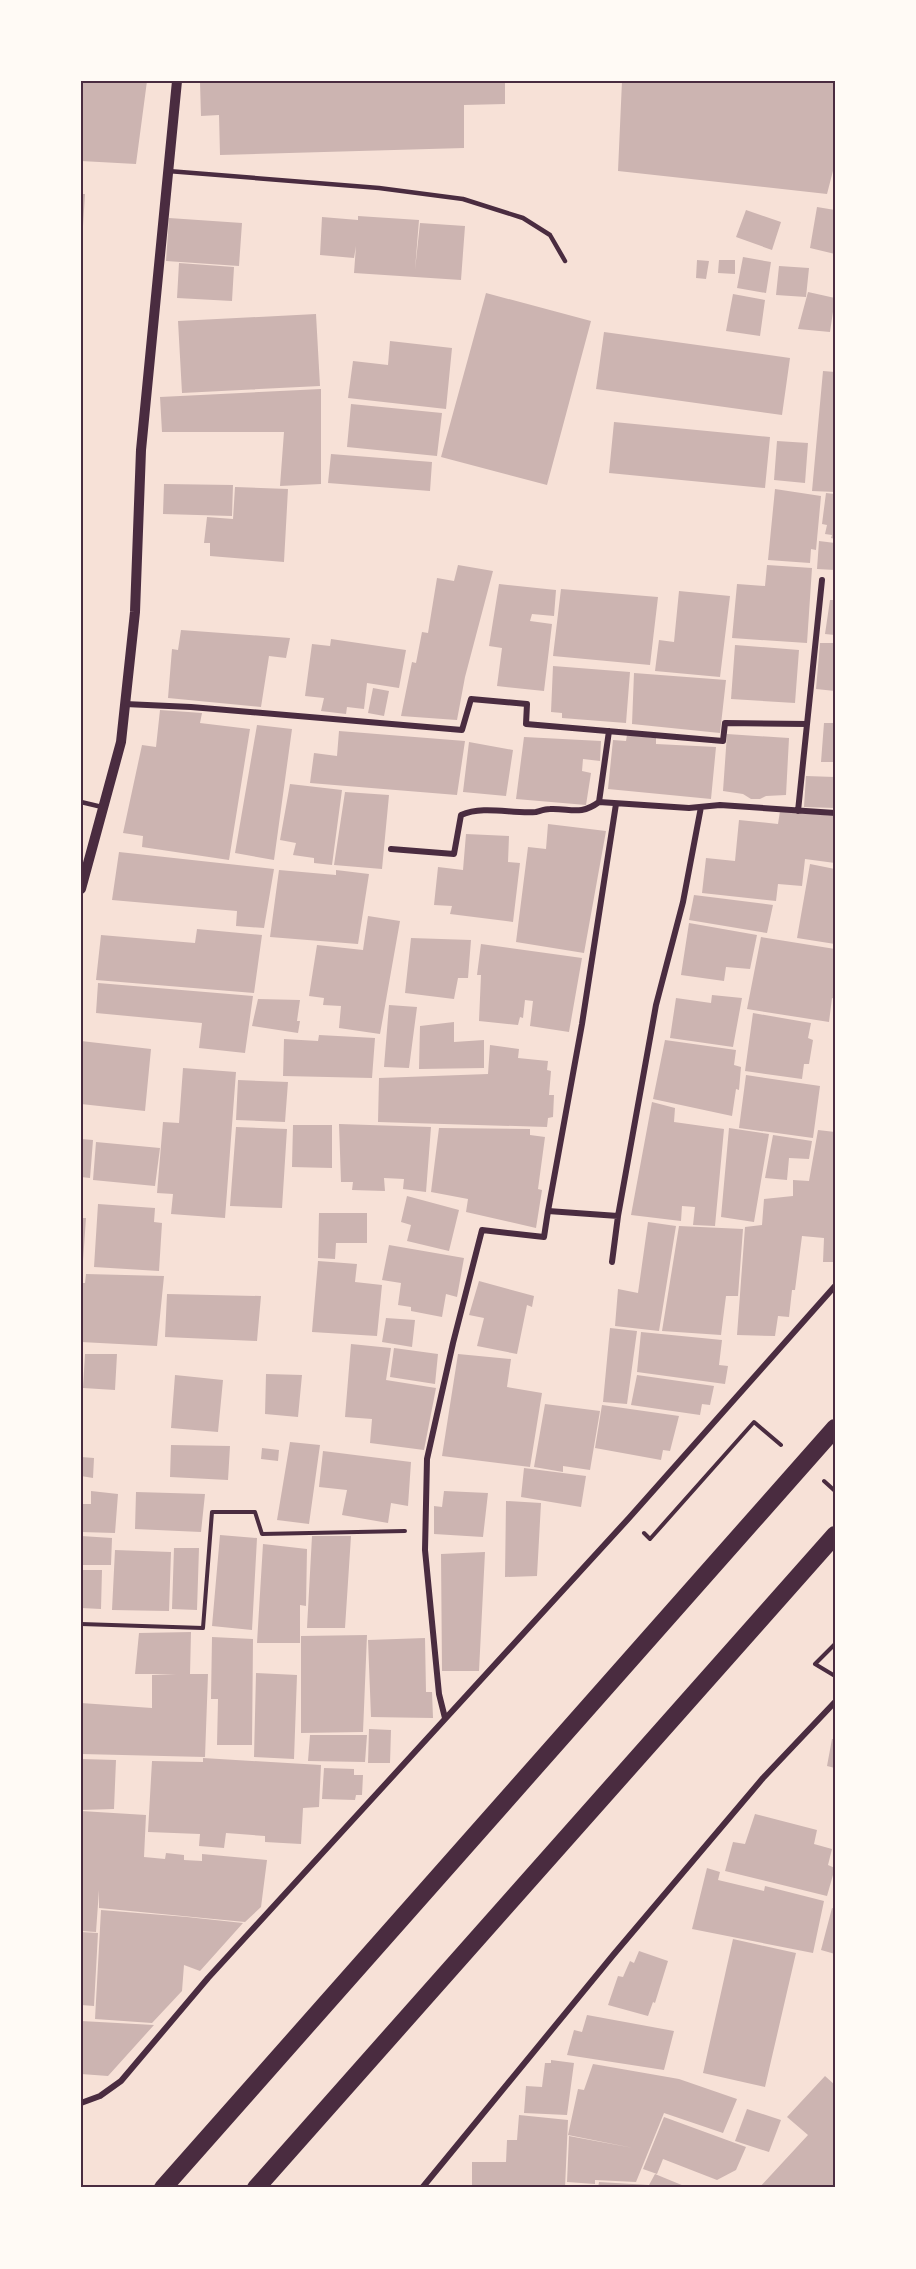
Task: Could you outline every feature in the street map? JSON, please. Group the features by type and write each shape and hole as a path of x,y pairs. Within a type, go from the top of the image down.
{"highway":[{"path":"778,1491 835,1418"},
{"path":"163,2188 835,1428"},
{"path":"256,2188 835,1535"}],"street":[{"path":"81,889 121,742 135,612 141,450 177,81"},
{"path":"798,811 822,580"},
{"path":"125,704 191,707 462,730 471,699 527,704 526,724 723,741 725,723 807,724"},
{"path":"599,802 609,731"},
{"path":"391,849 454,854 460,832 461,815 472,810 577,811 589,809 599,802 689,808 720,805 835,813"},
{"path":"445,1718 437,1673 424,1530 427,1459 453,1343 482,1230 544,1237 582,1024 616,804"},
{"path":"612,1262 618,1216 656,1005 683,902 701,807"},
{"path":"548,1211 618,1216"},
{"path":"81,2103 100,2096 121,2081 208,1978 629,1518 835,1286"},
{"path":"422,2188 614,1954 763,1778 835,1702"}],"lane":[{"path":"168,171 379,188 463,198 523,218 550,235 565,261"},
{"path":"81,802 104,807"}],"path":[{"path":"676,1511 754,1422 790,1453"},
{"path":"817,1476 835,1491"},
{"path":"81,1624 203,1628 212,1512 255,1512 262,1534 424,1530"},
{"path":"835,1644 815,1664 835,1676"}],"building":[{"path":"81,81 147,81 136,164 81,161"},
{"path":"505,81 505,104 464,105 464,148 220,155 219,115 201,116 200,82"},
{"path":"622,81 835,81 835,163 827,194 618,171"},
{"path":"81,194 85,194 83,226 81,226"},
{"path":"817,207 835,210 835,254 810,248"},
{"path":"746,210 781,222 772,250 736,237"},
{"path":"358,216 419,220 415,270 420,223 465,226 461,280 354,273 356,246 354,258 320,255 322,217 358,220"},
{"path":"169,218 242,223 239,266 166,261"},
{"path":"743,257 771,262 766,293 737,288"},
{"path":"697,260 709,261 706,279 696,278"},
{"path":"719,260 735,260 735,274 718,273"},
{"path":"179,263 234,267 232,301 177,298"},
{"path":"779,266 809,268 806,297 776,295"},
{"path":"808,292 835,298 830,332 798,329"},
{"path":"486,293 591,321 547,485 441,457"},
{"path":"733,294 765,300 760,336 726,331"},
{"path":"316,314 320,386 182,393 178,321"},
{"path":"604,332 790,358 782,415 596,389"},
{"path":"390,341 452,348 446,409 348,398 353,361 388,365"},
{"path":"823,371 835,372 835,492 812,491"},
{"path":"321,389 321,484 280,486 284,432 162,432 160,397"},
{"path":"351,404 442,413 437,456 347,447"},
{"path":"614,422 770,437 765,488 609,473"},
{"path":"777,441 808,443 805,483 774,480"},
{"path":"331,454 432,462 430,491 328,483"},
{"path":"164,484 233,485 232,516 163,514"},
{"path":"235,487 288,489 284,562 210,556 210,543 204,543 207,517 233,519"},
{"path":"775,489 821,496 816,550 811,549 810,563 768,560"},
{"path":"826,493 835,494 835,539 831,538 832,535 825,534 827,525 822,524"},
{"path":"819,541 835,543 835,570 817,569"},
{"path":"458,565 493,571 465,677 457,720 401,716 412,662 416,663 422,632 428,633 437,578 454,581"},
{"path":"767,565 812,568 807,643 732,638 737,584 765,586"},
{"path":"499,584 556,590 554,616 532,614 530,621 552,624 544,691 497,686 502,648 489,646"},
{"path":"561,589 658,597 650,665 553,656"},
{"path":"679,591 730,596 720,677 655,671 659,640 674,642"},
{"path":"830,600 835,600 835,635 825,634"},
{"path":"181,630 290,638 286,658 269,656 261,707 168,698 172,649 178,650"},
{"path":"331,639 406,650 399,688 367,683 364,709 347,707 346,714 321,711 324,698 305,696 312,644 330,646"},
{"path":"820,643 835,643 835,691 816,689"},
{"path":"735,645 799,650 795,703 731,699"},
{"path":"553,666 630,672 626,723 562,718 562,713 551,712"},
{"path":"634,673 726,680 720,733 632,724"},
{"path":"373,688 389,691 384,716 368,713"},
{"path":"160,710 202,713 200,723 250,729 229,860 142,847 143,836 123,833 142,745 156,747"},
{"path":"824,723 835,723 835,762 821,762"},
{"path":"257,725 292,729 274,860 235,853"},
{"path":"339,731 465,741 457,795 310,783 314,753 337,756"},
{"path":"727,734 789,738 786,795 751,799 743,794 723,791"},
{"path":"627,735 656,738 656,744 716,747 711,799 608,789 613,740 626,741"},
{"path":"524,737 601,741 600,761 583,759 582,771 591,773 586,805 516,799"},
{"path":"469,742 513,750 506,796 463,792"},
{"path":"806,776 835,777 835,808 804,807"},
{"path":"290,784 342,790 332,865 314,863 314,858 293,855 296,843 280,840"},
{"path":"345,792 389,795 382,869 334,865"},
{"path":"780,811 835,816 835,863 805,859 802,886 778,884 776,901 702,893 706,858 735,861 739,820 778,824"},
{"path":"548,824 606,831 584,953 516,942 528,847 546,849"},
{"path":"466,834 509,836 508,862 520,863 513,922 450,914 452,906 434,905 438,867 463,870"},
{"path":"119,852 274,869 264,928 236,926 237,911 112,900"},
{"path":"810,864 835,869 835,944 797,938"},
{"path":"279,870 336,875 336,870 369,874 358,944 270,937"},
{"path":"694,895 773,905 767,933 689,920"},
{"path":"368,916 400,921 380,1034 339,1028 341,1006 323,1005 324,998 309,996 317,945 363,950"},
{"path":"689,923 757,935 750,969 726,967 724,981 681,975"},
{"path":"197,929 262,935 254,993 96,980 101,935 195,943"},
{"path":"761,937 835,949 835,999 832,998 829,1022 747,1009"},
{"path":"411,938 471,940 468,978 458,978 454,999 405,993"},
{"path":"481,944 582,958 569,1032 530,1026 533,1001 525,1000 523,1018 520,1017 518,1025 479,1021 481,975 477,975"},
{"path":"98,983 253,996 245,1053 199,1048 202,1023 96,1013"},
{"path":"712,995 742,998 733,1047 670,1038 676,998 711,1003"},
{"path":"258,999 300,1000 298,1033 252,1026"},
{"path":"389,1005 417,1007 409,1068 384,1067"},
{"path":"753,1013 811,1023 808,1038 813,1040 809,1064 804,1064 802,1079 745,1071"},
{"path":"454,1022 454,1042 484,1040 484,1068 419,1069 420,1026"},
{"path":"319,1035 375,1038 372,1078 283,1076 284,1039 318,1041"},
{"path":"665,1040 736,1050 734,1065 741,1067 739,1090 736,1089 732,1116 653,1099"},
{"path":"81,1041 151,1049 145,1111 81,1104"},
{"path":"490,1045 519,1049 518,1058 548,1061 547,1070 551,1071 549,1095 554,1095 553,1117 548,1118 547,1127 378,1122 379,1078 488,1074"},
{"path":"183,1068 236,1072 225,1218 171,1214 173,1194 157,1193 163,1122 179,1123"},
{"path":"746,1075 820,1086 813,1138 739,1128"},
{"path":"238,1080 288,1082 285,1122 236,1120"},
{"path":"652,1102 675,1108 674,1122 724,1129 715,1226 693,1225 695,1207 682,1206 681,1221 631,1215"},
{"path":"339,1124 431,1127 426,1192 403,1189 404,1179 384,1178 385,1191 352,1190 353,1182 341,1182"},
{"path":"293,1125 332,1125 332,1168 292,1167"},
{"path":"236,1127 287,1129 282,1208 230,1206"},
{"path":"439,1128 530,1129 530,1135 545,1137 538,1189 542,1190 536,1228 466,1212 468,1199 431,1192"},
{"path":"729,1128 769,1134 754,1222 721,1217"},
{"path":"818,1130 835,1132 835,1262 823,1262 824,1238 802,1236 789,1317 778,1316 775,1336 737,1335 745,1227 762,1225 764,1199 793,1196 793,1180 809,1181"},
{"path":"773,1135 812,1141 809,1159 789,1158 787,1180 765,1178"},
{"path":"81,1139 93,1140 90,1178 81,1177"},
{"path":"96,1142 160,1148 155,1186 93,1180"},
{"path":"407,1196 459,1210 449,1251 407,1241 411,1225 401,1222"},
{"path":"98,1204 155,1208 154,1222 162,1223 159,1271 94,1267"},
{"path":"319,1213 367,1213 367,1243 336,1243 335,1259 318,1258"},
{"path":"81,1218 86,1218 83,1261 81,1261"},
{"path":"648,1222 676,1226 659,1331 615,1326 618,1289 638,1293"},
{"path":"679,1226 743,1229 738,1296 726,1296 721,1335 662,1331"},
{"path":"389,1245 464,1258 457,1297 446,1294 442,1317 411,1311 411,1307 398,1305 401,1283 382,1280"},
{"path":"318,1261 357,1264 355,1282 382,1285 377,1336 312,1332"},
{"path":"86,1274 164,1276 157,1346 81,1342 81,1283 85,1283"},
{"path":"479,1281 534,1296 532,1307 527,1305 517,1354 477,1346 484,1318 469,1315"},
{"path":"167,1294 261,1296 257,1341 165,1337"},
{"path":"386,1318 415,1320 412,1347 382,1342"},
{"path":"610,1328 637,1331 627,1404 603,1402"},
{"path":"641,1332 722,1340 719,1365 728,1366 725,1384 637,1372"},
{"path":"351,1344 391,1348 386,1380 436,1388 424,1450 370,1443 372,1419 345,1417"},
{"path":"394,1348 438,1354 435,1384 390,1377"},
{"path":"85,1354 117,1354 115,1390 83,1388"},
{"path":"458,1354 511,1359 507,1387 542,1393 530,1467 442,1456"},
{"path":"266,1374 302,1375 298,1417 265,1414"},
{"path":"175,1375 223,1380 218,1432 171,1428"},
{"path":"637,1375 714,1386 710,1405 702,1404 700,1415 631,1405"},
{"path":"545,1404 600,1411 590,1470 563,1466 563,1472 534,1467"},
{"path":"602,1405 679,1416 670,1451 663,1450 661,1460 595,1448"},
{"path":"290,1442 320,1445 309,1524 277,1520"},
{"path":"171,1445 230,1446 228,1480 170,1477"},
{"path":"262,1448 279,1450 278,1461 261,1459"},
{"path":"323,1451 411,1462 408,1506 391,1503 388,1523 342,1515 347,1490 319,1487"},
{"path":"81,1457 94,1458 93,1478 81,1476"},
{"path":"524,1468 586,1476 581,1507 521,1497"},
{"path":"91,1491 118,1494 115,1533 81,1532 81,1504 91,1504"},
{"path":"444,1491 488,1493 483,1537 434,1534 434,1506 442,1507"},
{"path":"136,1492 205,1494 201,1532 135,1529"},
{"path":"506,1501 541,1503 537,1576 505,1577"},
{"path":"220,1535 257,1538 252,1630 212,1626"},
{"path":"81,1536 112,1538 111,1565 81,1565"},
{"path":"312,1536 351,1536 345,1628 307,1628"},
{"path":"263,1544 307,1549 306,1606 300,1605 300,1643 257,1643"},
{"path":"174,1548 199,1548 197,1610 172,1609"},
{"path":"115,1550 171,1552 169,1611 112,1610"},
{"path":"485,1552 479,1671 442,1671 441,1554"},
{"path":"81,1570 102,1570 101,1609 81,1608"},
{"path":"191,1632 190,1674 208,1674 205,1757 81,1754 81,1703 152,1708 152,1675 176,1674 135,1674 139,1633"},
{"path":"367,1635 363,1732 301,1733 301,1636"},
{"path":"212,1637 253,1639 252,1745 217,1745 218,1699 211,1699"},
{"path":"425,1638 426,1692 432,1692 433,1718 371,1717 368,1640"},
{"path":"256,1673 297,1675 294,1759 254,1757"},
{"path":"369,1729 391,1730 390,1763 368,1763"},
{"path":"310,1735 367,1735 365,1762 308,1761"},
{"path":"832,1739 835,1739 835,1768 827,1766"},
{"path":"203,1758 321,1765 319,1807 303,1808 301,1844 265,1842 265,1836 226,1833 224,1848 199,1846 200,1834 148,1832 152,1761 203,1762"},
{"path":"81,1759 116,1760 114,1809 81,1810"},
{"path":"324,1768 354,1769 354,1775 363,1775 362,1795 356,1795 355,1800 322,1799"},
{"path":"81,1811 146,1815 144,1857 165,1859 166,1853 184,1855 184,1860 202,1861 202,1854 267,1860 261,1907 245,1922 99,1908 99,1890 96,1932 81,1931"},
{"path":"755,1814 817,1830 814,1844 832,1849 828,1865 835,1868 827,1896 725,1871 733,1842 745,1844"},
{"path":"707,1868 720,1872 718,1880 764,1891 765,1886 824,1901 813,1953 692,1929"},
{"path":"832,1908 835,1909 835,1954 821,1950"},
{"path":"101,1910 243,1923 200,1971 184,1965 182,1991 152,2023 95,2019"},
{"path":"81,1932 98,1933 94,2006 81,2005"},
{"path":"733,1939 796,1953 765,2087 703,2073"},
{"path":"639,1951 668,1961 655,2003 653,2002 648,2016 608,2005 618,1976 623,1977 630,1961 634,1963"},
{"path":"587,2015 674,2031 664,2070 567,2055 574,2030 582,2032"},
{"path":"81,2021 154,2025 108,2076 81,2074"},
{"path":"551,2060 574,2063 567,2115 524,2113 526,2086 542,2087 545,2063 551,2063"},
{"path":"593,2064 679,2079 737,2099 723,2133 664,2113 636,2182 595,2180 595,2184 567,2182 569,2136 633,2148 568,2135 578,2089 584,2090"},
{"path":"825,2076 835,2085 835,2188 759,2188 808,2135 787,2117"},
{"path":"747,2109 781,2120 769,2152 735,2141"},
{"path":"519,2115 568,2120 565,2188 472,2188 472,2162 506,2162 507,2140 517,2140"},
{"path":"664,2117 746,2147 736,2170 717,2180 663,2159 657,2174 643,2169"},
{"path":"655,2174 689,2188 598,2188 599,2182 649,2185"}]}
